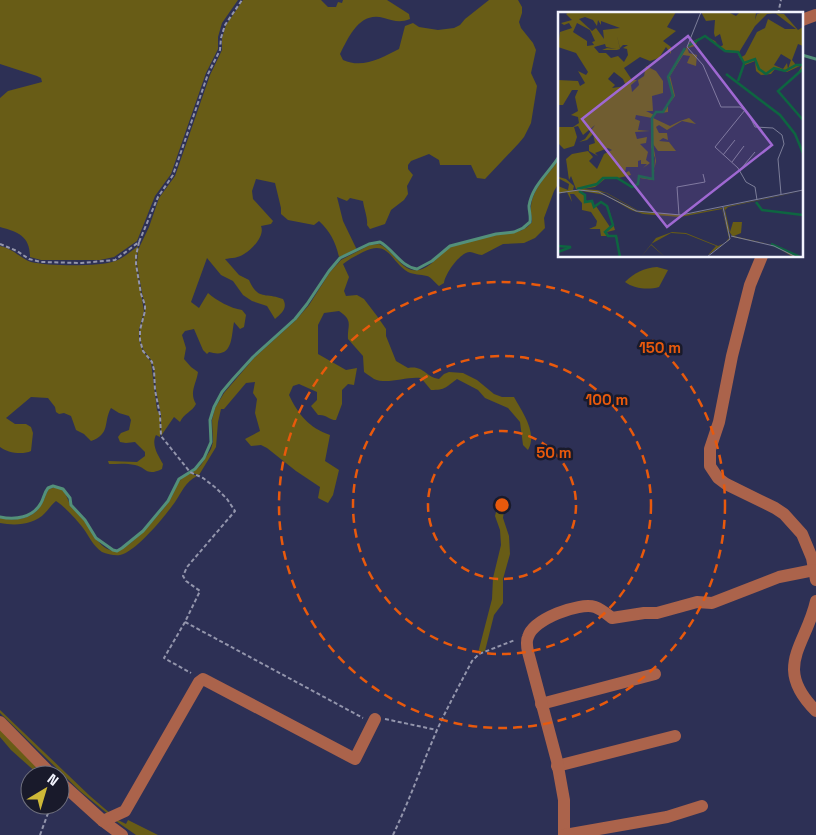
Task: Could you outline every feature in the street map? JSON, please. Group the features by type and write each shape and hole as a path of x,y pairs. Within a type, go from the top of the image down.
{"street":[{"path":"804,19 816,15"},
{"path":"702,806 666,817 564,835 564,800 528,652 527,638 531,630 550,616 578,608 595,607 612,618 644,613 657,614 698,602 712,602 779,577 815,575 812,558 802,534 784,514 726,484 718,478 710,466 710,449 719,422 732,356 750,285 761,258"},
{"path":"816,600 810,620 799,644 793,668 798,688 816,711"},
{"path":"541,704 655,674"},
{"path":"103,821 125,811 199,682 203,679 355,759 375,719"},
{"path":"0,722 42,765"},
{"path":"557,766 675,736"},
{"path":"70,791 103,821 122,835"}],"path":[{"path":"199,682 194,675 164,658 200,591 186,581 183,576 187,567 235,511 228,499 216,488 190,472 161,436 154,370 152,362 143,351 140,340 140,330 145,311 136,256 158,197 173,175 208,74 220,50 224,24 242,0"},
{"path":"0,244 17,251 29,259 41,262 81,263 115,260 140,242"},
{"path":"185,622 367,720 398,721 437,730"},
{"path":"393,835 437,730 472,661 479,654 511,643 531,630"},
{"path":"40,835 47,815"}],"shaded area":[{"path":"0,0 238,0 222,23 218,37 218,49 206,73 171,174 155,196 137,241 114,257 100,260 41,260 30,257 28,244 22,236 0,227 0,98 8,91 42,82 41,78 37,76 0,64"},
{"path":"243,0 321,0 328,7 336,7 338,2 342,3 343,0 387,0 409,14 410,19 394,21 376,17 368,18 356,27 340,54 343,60 365,63 399,49 405,26 413,23 419,27 438,30 454,28 489,0 518,0 522,7 519,22 521,28 536,50 531,73 537,86 531,123 524,137 485,179 477,178 471,165 440,165 439,160 429,154 411,161 408,169 413,175 407,186 408,194 404,200 391,210 385,224 370,229 367,225 363,201 350,198 347,201 337,197 343,221 357,250 339,257 332,238 319,221 314,225 288,220 281,214 275,183 256,179 252,191 253,199 273,221 271,224 261,226 260,237 247,252 235,258 225,259 239,275 249,280 256,291 263,295 283,299 285,308 275,319 267,306 252,301 243,295 233,281 221,275 207,258 191,302 199,308 208,293 224,304 242,310 246,315 244,327 240,329 234,322 229,346 223,353 209,352 207,354 203,350 194,329 185,331 182,335 186,348 184,359 198,372 193,392 196,404 180,422 174,417 161,436 161,415 154,370 152,361 144,351 140,340 145,305 137,264 138,250 149,227 159,198 175,176 210,75 222,50 222,38 226,25"},
{"path":"558,160 558,184 544,218 545,228 535,238 524,243 503,244 482,255 471,252 466,253 454,264 447,274 444,283 439,286 424,275 408,272 388,253 378,248 363,252 343,264 349,277 344,291 346,296 357,295 364,299 386,329 386,336 396,361 408,368 418,368 430,376 439,379 449,372 463,373 477,380 494,394 502,397 514,397 525,416 530,430 531,443 528,450 523,445 520,422 508,408 485,398 478,390 457,379 443,389 431,390 421,378 379,381 364,372 363,356 348,339 349,324 344,314 339,311 324,313 318,325 318,354 346,370 357,368 354,385 348,384 342,390 342,404 336,420 318,415 311,406 317,400 317,392 299,384 293,386 289,395 296,408 310,424 330,435 325,461 339,470 333,495 328,503 318,498 320,487 267,448 261,445 251,446 245,439 260,431 255,413 257,399 253,393 255,382 246,383 224,409 221,409 216,447 199,475 192,473 201,465 211,449 213,442 212,420 215,408 224,393 254,358 296,320 309,305 330,272 341,260 370,245 379,244 408,269 418,270 429,266 447,250 456,245 467,241 520,231 532,222 532,199 542,180"},
{"path":"0,246 31,262 73,265 115,261 138,246 136,264 144,311 139,330 139,340 143,351 151,362 157,410 160,415 160,437 156,435 154,442 163,464 162,469 149,472 135,465 109,464 108,461 137,462 145,456 145,452 135,442 120,442 118,437 121,433 129,430 131,420 129,416 111,408 104,431 91,441 84,434 76,430 71,416 56,412 55,407 48,398 31,397 6,418 15,424 26,424 31,427 33,433 31,451 15,453 0,447"},
{"path":"657,267 668,270 659,287 642,288 625,282 648,268"},
{"path":"190,473 197,476 187,484 158,524 134,547 120,555 109,554 99,550 77,521 56,501 41,517 30,522 18,524 0,523 0,518 16,519 32,515 41,505 49,489 59,488 65,493 72,507 100,544 109,550 120,550 135,540 151,524 171,499 181,479"},
{"path":"499,500 505,503 503,518 509,536 510,554 503,579 503,603 494,615 485,651 478,653 492,599 493,578 501,545 500,530 495,516"},
{"path":"0,710 58,765 53,765 0,713"},
{"path":"0,728 38,765 28,765 0,737"},
{"path":"70,777 111,814 108,814 70,781"},
{"path":"118,820 126,824 128,820 158,835 136,835 116,821"}],"waterway":[{"path":"804,56 816,59"},
{"path":"0,517 17,518 28,515 38,508 48,488 53,486 63,489 70,498 71,505 85,520 96,538 113,550 117,551 122,548 143,531 168,501 179,479 195,469 204,458 211,442 210,420 222,392 253,357 295,319 340,258 369,244 380,242 406,265 417,269 432,261 450,246 496,234 514,232 523,228 530,222 529,206 531,198 542,179 558,158"}]}
